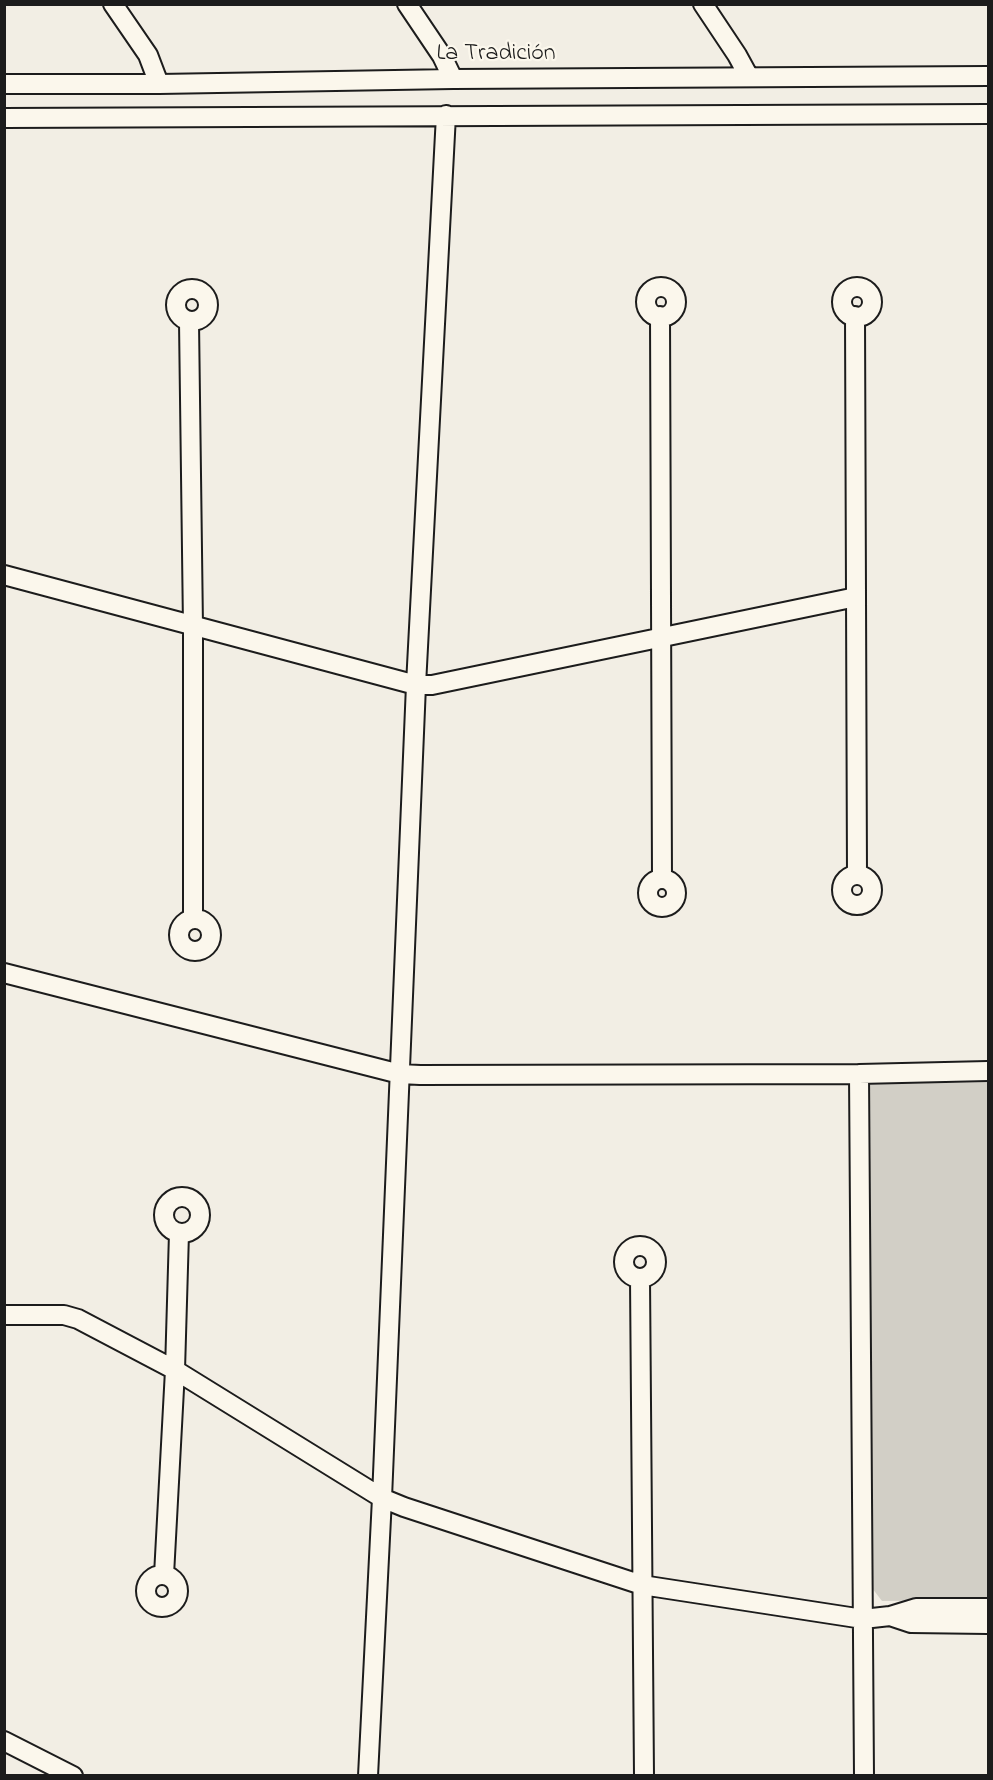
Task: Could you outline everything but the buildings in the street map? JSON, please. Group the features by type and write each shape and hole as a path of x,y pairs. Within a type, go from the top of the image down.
{"street":[{"path":"113,4 148,56 159,84"},
{"path":"407,4 442,56 453,79"},
{"path":"703,4 737,55 748,77"},
{"name":"La Tradición","path":"4,84 988,76"},
{"path":"4,118 988,114"},
{"path":"368,1776 416,686 446,115"},
{"path":"660,316 662,879"},
{"path":"855,316 856,875"},
{"path":"189,322 193,627 193,919"},
{"path":"4,575 416,686 432,685 660,639 856,597"},
{"path":"4,973 400,1074 859,1074 988,1071"},
{"path":"859,1074 864,1776"},
{"path":"164,1575 175,1370 179,1233"},
{"path":"640,1279 644,1776"},
{"path":"4,1315 64,1316 78,1319 175,1370 382,1498 642,1585 863,1619 890,1616 916,1608 988,1608"},
{"path":"890,1616 911,1623 988,1624"},
{"path":"4,1741 73,1776"}],"shaded area":[{"path":"988,1082 988,1600 882,1601 872,1588 870,1084"}]}
